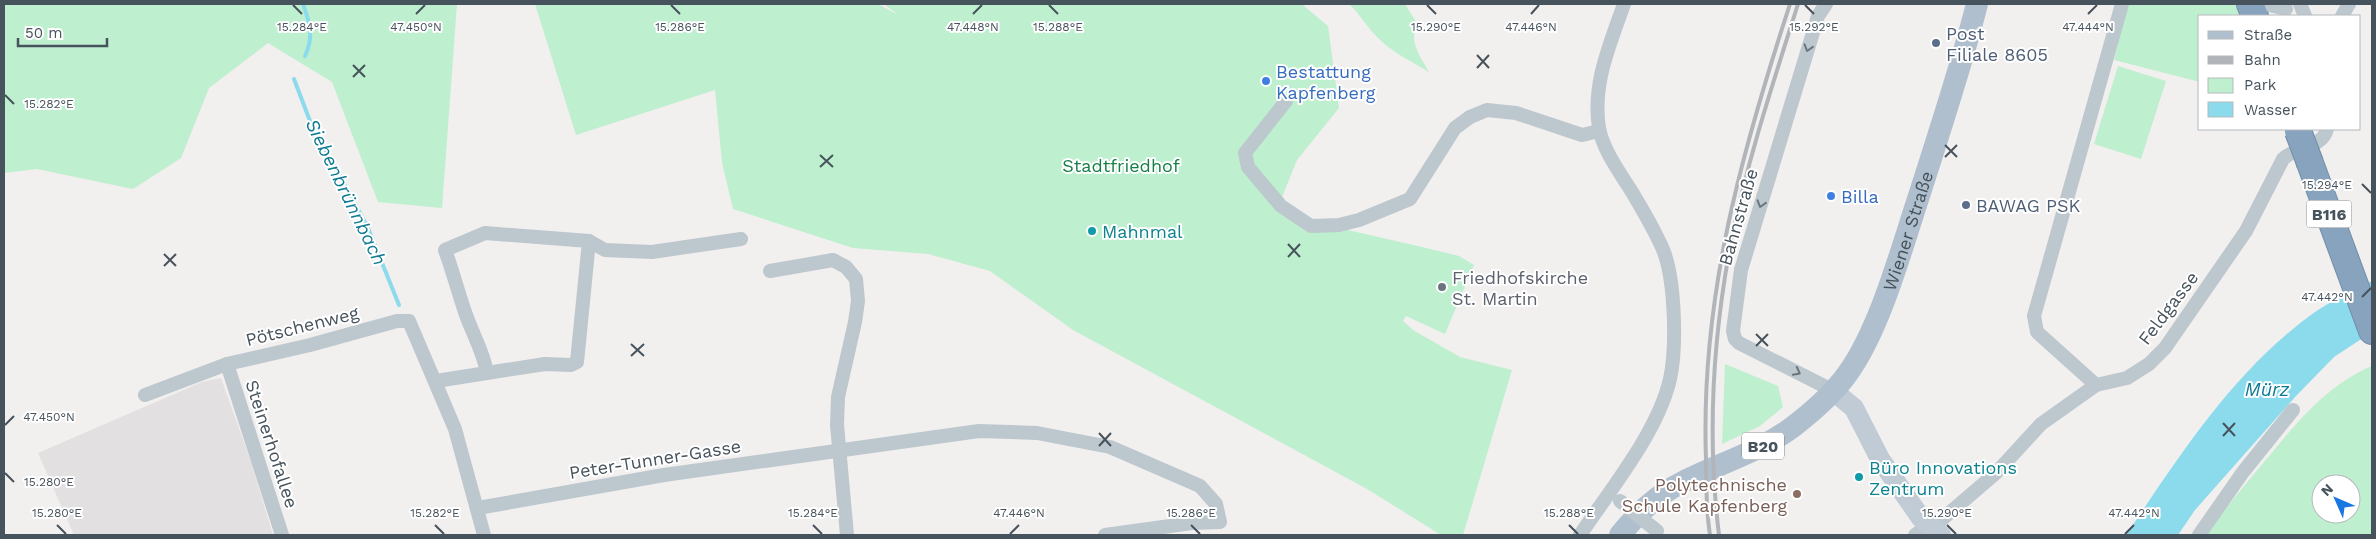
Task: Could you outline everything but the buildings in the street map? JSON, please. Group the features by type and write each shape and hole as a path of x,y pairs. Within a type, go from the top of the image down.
{"highway":[{"name":"B116","path":"2298,130 2372,331"}],"main road":[{"name":"Wiener Straße","path":"1832,390 1848,373 1866,342 1885,296 1932,156 1977,4"},
{"name":"B20","path":"1620,535 1641,512 1662,494 1682,482 1752,452 1777,438 1795,425 1832,390"}],"street":[{"path":"1580,535 1614,497 1632,458 1656,414 1669,381 1674,356 1670,280 1665,254 1656,233 1608,151 1599,131 1600,74 1624,4"},
{"name":"Bahnstraße","path":"1826,4 1818,16 1741,270 1733,331 1735,339 1739,343 1832,390"},
{"path":"2096,385 2037,332 2034,316 2122,4"},
{"path":"2265,4 2287,10"},
{"path":"2343,15 2349,4"},
{"path":"1286,101 1245,153 1248,167 1276,200 1311,226 1339,225 1359,220 1410,199 1455,128 1470,117 1486,110 1516,113 1582,135 1599,131"},
{"name":"Feldgasse","path":"1928,532 1996,473 2041,424 2096,385 2127,378 2149,364 2166,348 2246,231 2283,159 2287,155 2318,142 2324,137 2326,130"},
{"path":"487,373 484,356 462,305 445,250 486,234 589,241 605,250 652,252 740,239"},
{"path":"436,381 545,364 571,365 577,362 589,241"},
{"path":"770,271 834,260 846,267 856,279 858,302 855,322 838,397 838,451 847,535"},
{"name":"Pötschenweg","path":"144,395 226,364 310,345 397,321 409,321 455,429 484,535"},
{"name":"Steinerhofallee","path":"226,364 282,535"},
{"path":"1832,390 1854,408 1880,460 1928,532"},
{"path":"2199,535 2243,472 2293,410"},
{"name":"Peter-Tunner-Gasse","path":"478,508 664,475 979,431 1037,433 1110,447 1200,486 1216,504 1220,522 1192,523 1105,535"},
{"path":"1614,497 1659,533"}],"shaded area":[{"path":"221,378 251,462 273,535 74,535 38,453 202,382"}],"green space":[{"path":"4,4 457,4 442,208 378,202 332,82 268,43 209,88 181,158 133,189 37,169 4,173"},
{"name":"Stadtfriedhof","path":"535,4 878,4 898,15 884,4 1305,4 1304,6 1328,26 1339,108 1297,160 1278,207 1327,231 1348,230 1422,247 1459,256 1474,265 1445,334 1406,316 1403,321 1413,330 1460,357 1512,370 1463,535 1441,535 1367,489 1073,330 990,271 928,254 853,248 733,209 722,163 715,90 576,135"},
{"path":"1349,4 1405,4 1418,25 1414,37 1415,43 1429,72 1388,47 1373,33"},
{"path":"2128,4 2239,4 2243,15 2198,15 2198,81 2114,60"},
{"path":"2118,66 2166,81 2141,159 2094,144"},
{"path":"1725,364 1778,386 1783,407 1760,426 1722,444"},
{"path":"2372,366 2372,535 2207,535 2234,498 2300,420 2312,407 2340,384"}],"water":[{"name":"Mürz","path":"2372,281 2372,332 2334,357 2296,396 2195,510 2178,535 2126,535 2167,474 2211,415 2259,360 2315,312"}],"waterway":[{"name":"Siebenbrünnbach","path":"303,4 310,30 308,49 305,56"},
{"name":"Siebenbrünnbach","path":"294,79 310,121 368,228 399,305"}],"railway":[{"path":"1710,535 1706,488 1706,401 1710,342 1717,285 1727,228 1740,172 1755,116 1790,4"},
{"path":"1719,535 1713,461 1713,423 1716,348 1725,274 1738,207 1762,119 1798,4"}],"place":[{"name":"Post Filiale 8605","path":"1936,43"},
{"name":"Bestattung Kapfenberg","path":"1266,81"},
{"name":"Billa","path":"1831,196"},
{"name":"BAWAG PSK","path":"1966,205"},
{"name":"Mahnmal","path":"1092,231"},
{"name":"Friedhofskirche St. Martin","path":"1442,287"},
{"name":"Büro Innovations Zentrum","path":"1859,477"},
{"name":"Polytechnische Schule Kapfenberg","path":"1797,494"}]}
